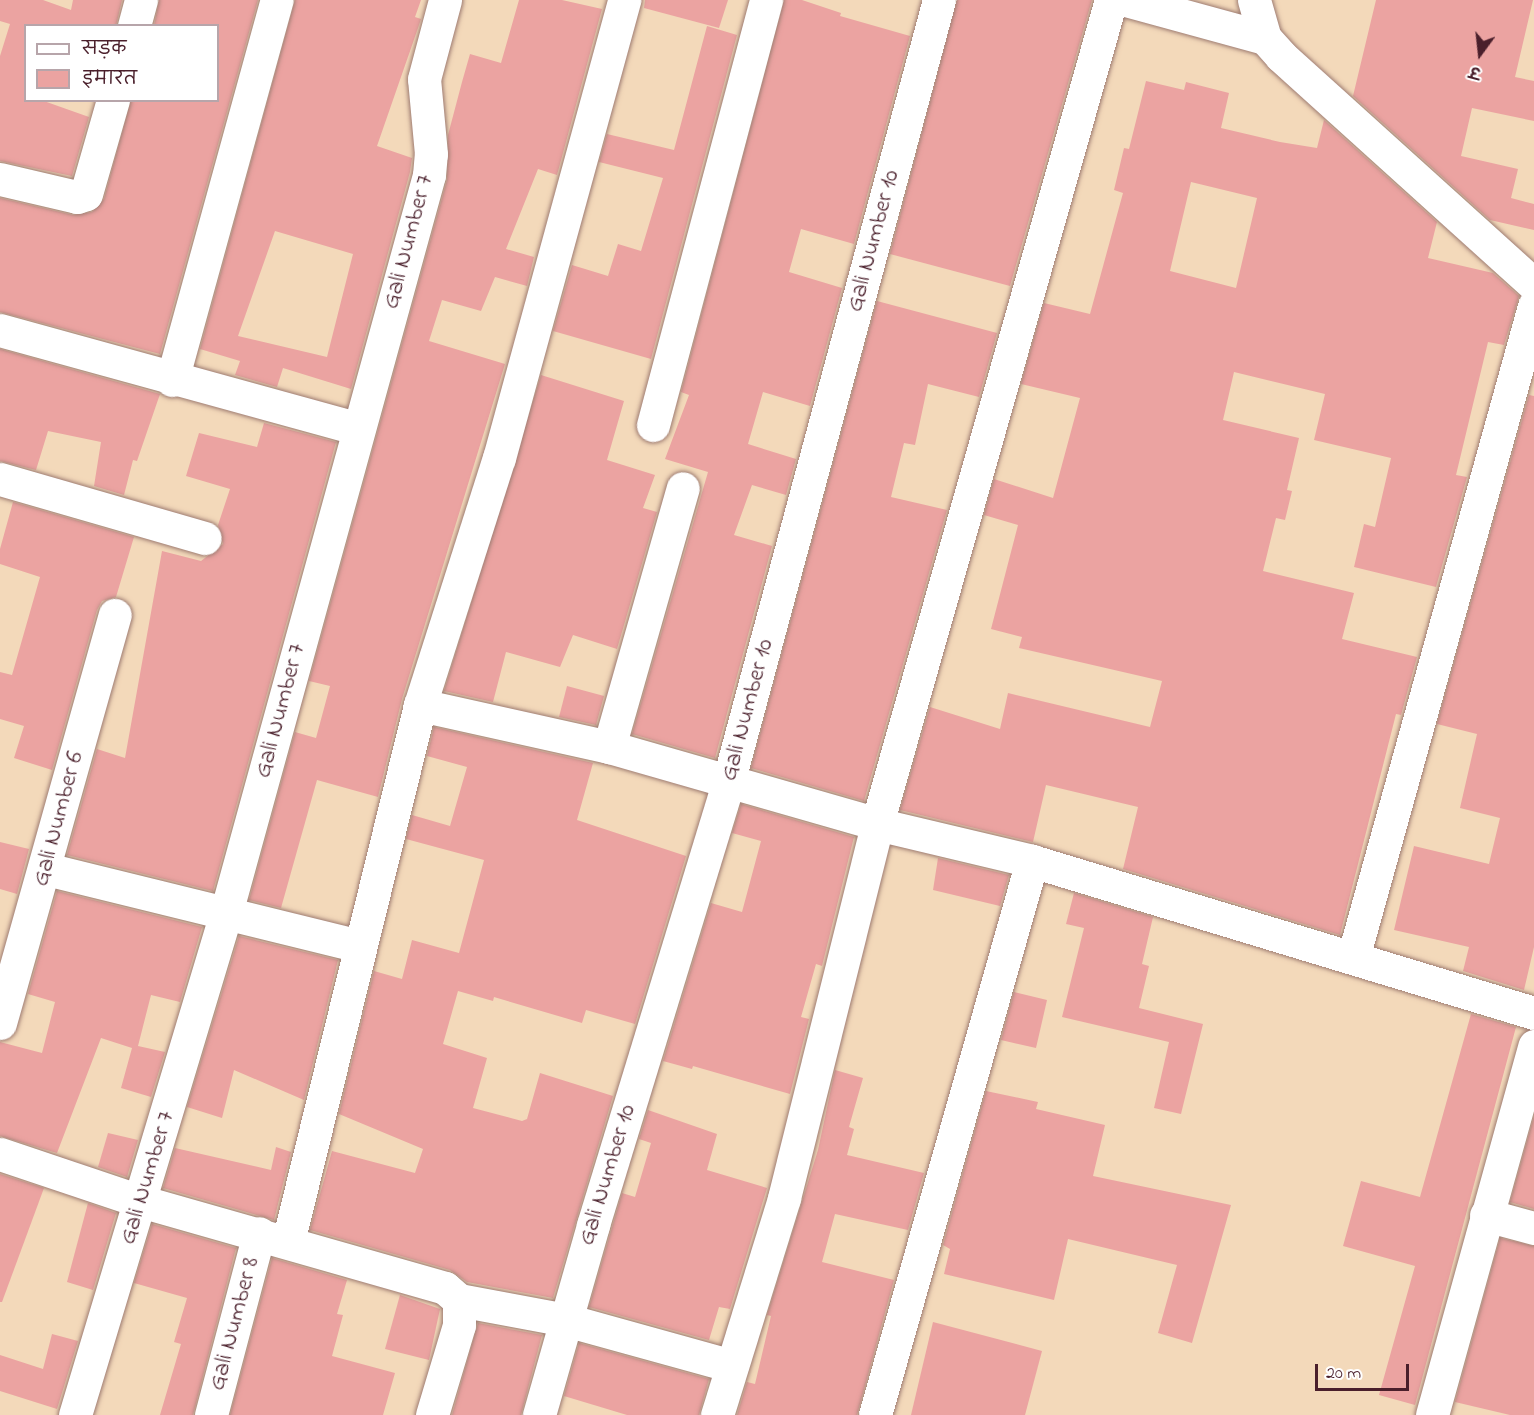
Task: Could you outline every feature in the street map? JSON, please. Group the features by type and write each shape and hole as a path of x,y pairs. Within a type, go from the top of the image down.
{"street":[{"path":"135,24 141,0"},
{"path":"172,380 276,0"},
{"name":"Gali Number 7","path":"75,1415 226,913 357,428 429,175 431,154 424,80 445,0"},
{"name":"Gali Number 8","path":"211,1415 273,1238 356,980 359,946 420,705 498,458 624,0"},
{"path":"653,425 766,0"},
{"name":"Gali Number 10","path":"539,1415 728,783 939,0"},
{"path":"717,1415 784,1198 877,824 1111,0"},
{"path":"1126,0 1266,38 1534,285"},
{"path":"1254,0 1266,38"},
{"path":"0,179 77,197 86,194 112,102"},
{"path":"1353,958 1534,306"},
{"path":"0,330 172,380 357,428"},
{"path":"0,479 206,538"},
{"path":"609,747 683,488"},
{"name":"Gali Number 6","path":"0,1023 46,869 115,615"},
{"path":"420,705 609,747 877,824 1032,861 1534,1013"},
{"path":"875,1415 1032,861"},
{"path":"46,869 359,946"},
{"path":"1432,1415 1534,1046"},
{"path":"0,1154 140,1201 445,1288 459,1300 566,1320 732,1366"},
{"path":"1486,1215 1534,1228"},
{"path":"432,1415 459,1325 459,1300"}],"building":[{"path":"0,0 43,0 71,10 73,0 122,0 116,24 24,24 24,102 47,102 89,117 72,176 0,161 0,56 10,24 0,21"},
{"path":"159,0 258,0 160,354 0,312 0,198 73,215 92,212 104,199 130,102 219,102 219,24 154,24"},
{"path":"295,0 421,0 415,17 421,19 377,146 412,158 410,172 351,389 283,368 277,387 235,375 240,361 200,349","holes":["275,231 353,254 327,357 238,336"]},
{"path":"519,0 562,0 602,9 557,175 538,169 506,249 534,257 527,286 495,277 481,311 442,300 429,341 505,364 402,699 378,797 317,780 281,908 249,900 295,732 316,738 330,686 309,681 447,180 448,135 470,54 501,63"},
{"path":"645,0 728,0 719,28 644,8"},
{"path":"784,0 802,0 841,13 840,16 910,36 854,244 801,229 789,272 842,288 810,406 763,392 748,444 796,459 786,495 752,485 734,535 772,546 715,758 632,734 708,472 665,459 689,395 681,392"},
{"path":"957,0 1092,0 1010,286 890,254"},
{"path":"1376,0 1533,0 1515,77 1534,81 1534,121 1472,108 1461,156 1518,169 1511,198 1534,204 1534,230 1490,220 1353,96"},
{"path":"707,26 737,35 651,359 553,331 572,265 608,276 618,244 641,251 663,178 599,162 607,134 674,150"},
{"path":"1146,81 1184,90 1186,82 1229,93 1221,128 1280,142 1317,148 1324,120 1437,222 1428,258 1493,273 1519,296 1504,345 1488,342 1456,475 1467,477 1436,587 1354,567 1364,524 1375,527 1391,458 1314,440 1325,394 1234,372 1223,420 1299,438 1287,490 1292,491 1285,520 1276,518 1263,571 1354,593 1342,639 1417,657 1401,715 1396,714 1340,935 1123,869 1138,807 1046,785 1033,842 900,810 930,707 1000,729 1008,693 1150,727 1162,681 1019,648 1022,637 991,629 1018,525 984,515 994,479 1053,498 1080,398 1021,384 1044,303 1090,314 1123,193 1114,190 1124,148 1129,149","holes":["1191,182 1257,198 1236,288 1170,271"]},
{"path":"877,301 997,333 979,397 928,384 915,445 904,443 891,497 947,510 864,801 751,768"},
{"path":"0,349 160,394 137,461 133,460 124,495 94,486 101,442 48,431 36,470 0,461"},
{"path":"541,375 624,401 607,460 655,475 643,508 657,512 617,649 573,635 560,667 506,652 493,702 444,691"},
{"path":"1529,395 1534,396 1534,947 1524,990 1463,971 1469,947 1394,930 1414,846 1489,864 1500,818 1460,808 1477,734 1437,724"},
{"path":"264,423 336,442 213,891 67,855 97,749 125,758 162,551 201,561 223,544 218,525 230,489 186,476 199,433 257,447"},
{"path":"13,502 134,537 116,597 102,601 97,610 52,770 14,758 24,726 0,719 0,672 12,675 40,577 0,564 0,549"},
{"path":"567,686 604,696 596,725 559,717"},
{"path":"434,727 593,763 577,820 686,856 635,1024 586,1010 582,1023 494,997 493,1001 458,991 443,1044 487,1058 473,1108 522,1121 527,1119 540,1073 613,1096 553,1298 467,1282 450,1270 310,1230 332,1151 415,1173 423,1149 339,1114 374,971 402,979 412,940 459,953 484,860 406,839 412,815 450,826 467,767 427,756"},
{"path":"741,804 854,837 822,966 816,964 801,1017 809,1019 790,1094 693,1066 692,1069 663,1061 711,903 742,912 761,841 732,833"},
{"path":"0,842 29,849 17,894 0,889"},
{"path":"938,858 1009,875 1000,906 933,890"},
{"path":"57,891 202,927 180,1002 151,995 138,1046 165,1052 151,1097 121,1088 132,1048 101,1038 57,1153 0,1136 0,1042 42,1053 55,1002 28,994"},
{"path":"1074,893 1153,917 1142,964 1149,966 1139,1008 1203,1024 1181,1114 1154,1108 1169,1042 1062,1017 1084,928 1066,924"},
{"path":"239,936 338,960 304,1100 234,1070 222,1118 187,1107"},
{"path":"1014,992 1047,1000 1036,1048 1001,1040"},
{"path":"1471,1014 1516,1027 1415,1405 1379,1395 1415,1266 1343,1246 1361,1181 1420,1197"},
{"path":"835,1070 863,1078 849,1127 854,1129 847,1155 924,1173 908,1230 835,1214 822,1262 894,1280 857,1415 737,1415 747,1382 755,1384 771,1316 767,1315 818,1150"},
{"path":"986,1091 1038,1102 1036,1109 1105,1125 1093,1176 1231,1205 1192,1343 1158,1333 1177,1265 1068,1239 1054,1300 944,1274 950,1249 943,1245"},
{"path":"648,1110 717,1134 707,1170 767,1188 730,1309 719,1307 709,1340 589,1307 622,1193 635,1197 651,1143 639,1139"},
{"path":"1534,1116 1534,1209 1510,1202"},
{"path":"108,1133 138,1140 127,1177 98,1167"},
{"path":"276,1147 291,1152 274,1220 163,1188 175,1148 271,1170"},
{"path":"0,1174 44,1188 2,1302 0,1302"},
{"path":"88,1203 116,1213 93,1290 67,1282"},
{"path":"152,1224 236,1248 193,1415 160,1415 181,1344 174,1342 187,1298 134,1283"},
{"path":"1500,1238 1534,1246 1534,1415 1510,1415 1455,1402"},
{"path":"272,1258 347,1280 337,1314 343,1315 332,1356 395,1373 383,1415 230,1415"},
{"path":"400,1295 440,1309 429,1360 385,1349"},
{"path":"933,1322 1042,1351 1025,1415 911,1415"},
{"path":"478,1323 542,1335 521,1415 452,1415"},
{"path":"52,1334 78,1341 57,1409 0,1391 0,1355 43,1369"},
{"path":"579,1343 709,1379 699,1415 627,1415 564,1396"}]}
